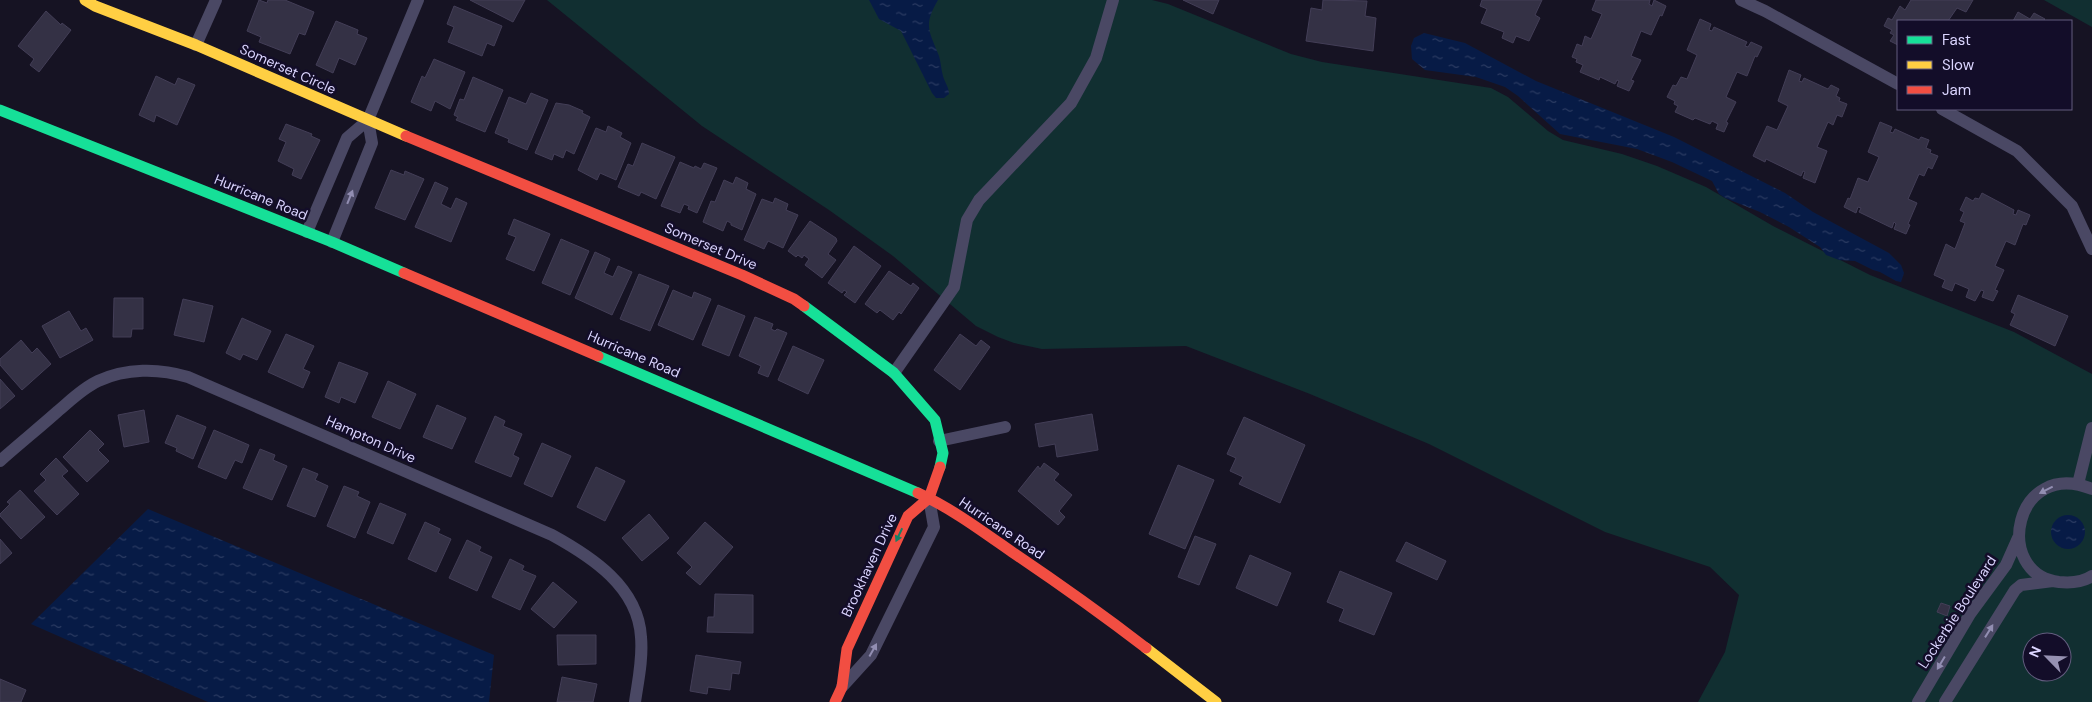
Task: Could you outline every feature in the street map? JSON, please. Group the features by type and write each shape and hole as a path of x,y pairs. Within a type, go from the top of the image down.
{"street":[{"name":"Somerset Circle","path":"85,0 95,6 196,45 368,120"},
{"path":"196,45 216,0"},
{"path":"307,232 347,138 368,120 418,0"},
{"path":"894,373 954,288 967,220 979,200 1071,103 1096,58 1113,0"},
{"path":"1741,0 1772,14 1897,83"},
{"name":"Hurricane Road","path":"0,110 332,242 929,498 979,529 1098,611 1216,702"},
{"path":"1944,110 2026,159 2072,206 2092,249"},
{"path":"332,242 372,143 368,120"},
{"name":"Somerset Drive","path":"368,120 734,271 791,298 894,373 935,420 943,452 929,498"},
{"name":"Hampton Drive","path":"0,461 76,396 99,380 144,370 167,372 188,377 552,535 596,562 632,600 639,620 642,653 635,702"},
{"path":"939,441 1005,427"},
{"path":"2092,428 2078,484 2092,489"},
{"name":"Lockerbie Boulevard","path":"1918,702 1970,614 2006,565 2018,538 2019,522 2025,508 2035,496 2048,487 2063,483 2078,484"},
{"name":"Brookhaven Drive","path":"842,687 847,649 904,524 908,516 929,498"},
{"name":"Brookhaven Drive","path":"835,702 842,687 871,655 934,528 929,498"},
{"path":"2018,538 2022,552 2029,565 2040,575 2054,581"},
{"path":"1945,702 2015,590 2021,585 2054,581 2071,583 2092,576"}],"green space":[{"path":"547,0 1152,0 1168,4 1291,54 1322,62 1491,88 1508,97 1548,131 1563,140 1622,154 1657,166 1706,187 1773,226 1870,275 2014,332 2092,374 2092,702 1698,702 1725,652 1739,595 1710,567 1605,532 1429,444 1310,394 1186,346 1042,349 1014,343 998,337 976,326 893,256 829,210 702,126"},
{"path":"2044,0 2092,0 2092,27"}],"water":[{"path":"869,0 938,0 930,16 929,28 949,94 944,98 936,98 901,31 879,19"},
{"path":"1424,33 1465,43 1536,81 1674,137 1785,193 1813,212 1889,253 1901,265 1904,273 1901,282 1855,261 1839,260 1826,255 1820,247 1789,227 1760,212 1725,198 1719,194 1712,181 1672,162 1637,149 1560,134 1518,96 1505,87 1476,77 1425,70 1412,59 1411,46 1414,38"},
{"path":"148,509 494,655 489,702 208,702 31,624"},
{"path":"2068,515 2075,516 2080,520 2084,525 2084,539 2080,544 2075,548 2068,549 2061,548 2056,544 2052,539 2051,532 2052,525 2056,520 2061,516"}],"building":[{"path":"259,0 267,3 268,0 285,0 314,12 305,35 299,33 290,54 259,42 261,37 247,31"},
{"path":"470,0 525,0 513,22"},
{"path":"1183,0 1219,0 1213,14"},
{"path":"1323,0 1367,1 1365,16 1376,18 1373,51 1306,41 1311,8 1322,10"},
{"path":"1482,0 1542,0 1535,15 1540,18 1529,41 1516,36 1513,43 1502,38 1504,32 1481,23 1487,9 1480,6"},
{"path":"1596,0 1650,0 1649,4 1652,6 1654,0 1666,6 1651,35 1641,31 1631,56 1641,60 1631,80 1634,81 1629,91 1617,86 1619,81 1617,80 1615,84 1600,77 1599,80 1580,72 1583,65 1576,62 1577,59 1572,57 1577,44 1582,46 1585,36 1591,39 1602,14 1592,10"},
{"path":"1911,0 1973,0 1966,12 1957,8 1949,20 1897,20 1897,44 1890,41 1894,35 1890,33 1892,30 1884,26 1888,18 1892,20 1900,6 1905,10"},
{"path":"454,6 502,26 494,46 487,43 482,56 448,42 454,27 447,24"},
{"path":"46,11 61,25 62,23 71,30 39,72 30,65 34,59 18,46"},
{"path":"2018,12 2030,19 2034,13 2045,19 2044,20 2014,20"},
{"path":"1700,19 1711,24 1709,30 1712,31 1714,27 1747,42 1745,46 1748,47 1751,42 1762,47 1757,57 1755,56 1747,76 1737,72 1726,97 1736,102 1726,122 1728,123 1724,132 1716,129 1718,124 1712,121 1710,124 1695,118 1693,120 1675,112 1678,106 1674,104 1675,101 1667,97 1673,85 1676,86 1681,77 1687,79 1697,55 1687,50"},
{"path":"336,21 358,30 357,34 367,38 355,65 339,58 333,73 316,65"},
{"path":"434,59 465,72 450,109 435,101 431,111 411,102 422,76 425,78"},
{"path":"1789,70 1801,75 1799,81 1802,82 1804,78 1828,89 1831,85 1839,89 1836,96 1840,98 1839,101 1847,104 1842,117 1837,115 1833,125 1828,122 1817,147 1827,151 1815,183 1803,178 1805,172 1803,171 1801,176 1766,159 1765,162 1753,156 1767,126 1777,130 1788,106 1778,101"},
{"path":"156,76 175,85 178,78 195,85 177,125 156,115 154,122 139,115"},
{"path":"473,77 503,90 485,132 456,120 458,117 454,115 460,99 464,100"},
{"path":"531,93 548,100 527,150 508,142 509,139 495,133 509,97 526,104"},
{"path":"556,103 569,105 583,111 582,113 590,117 574,154 566,150 563,158 554,154 552,160 535,153"},
{"path":"1880,122 1892,127 1890,132 1893,133 1895,129 1919,140 1921,137 1929,140 1926,148 1931,150 1930,153 1938,156 1932,169 1928,167 1924,176 1919,174 1908,199 1917,203 1906,234 1894,229 1896,224 1894,222 1892,228 1859,212 1861,208 1858,207 1856,213 1844,207 1848,198 1850,199 1858,178 1868,182 1879,157 1868,152"},
{"path":"286,124 312,134 311,136 320,140 301,179 292,175 294,169 278,161 286,142 279,139"},
{"path":"608,126 622,133 620,137 631,143 616,180 600,173 597,180 578,170 596,128 606,132"},
{"path":"642,143 675,157 656,199 641,192 639,196 618,187 628,164 633,166"},
{"path":"680,162 694,168 695,166 701,169 704,163 717,168 697,213 688,209 689,206 684,204 680,213 661,206"},
{"path":"391,170 404,175 405,171 424,179 405,220 375,208"},
{"path":"736,177 748,183 746,189 756,194 742,230 727,221 723,231 703,222 711,201 715,202 724,180 733,184"},
{"path":"435,182 448,188 441,204 451,209 456,198 467,203 451,242 415,227"},
{"path":"1982,193 2014,210 2013,214 2016,215 2018,210 2030,215 2026,225 2023,224 2015,245 2006,241 1995,266 2004,270 1995,290 1998,291 1993,301 1982,297 1984,291 1981,290 1975,301 1966,297 1969,289 1955,283 1952,291 1942,287 1945,280 1934,275 1946,244 1955,249 1965,223 1960,221 1964,212 1960,210 1966,197 1973,201 1975,198 1979,199"},
{"path":"775,198 788,204 786,210 798,215 783,248 768,241 764,249 744,240 762,199 773,203"},
{"path":"514,219 550,234 534,271 506,259 516,237 508,234"},
{"path":"810,221 836,238 837,241 828,254 836,260 822,278 805,265 809,259 804,255 802,258 798,255 796,257 788,251"},
{"path":"561,239 589,251 570,295 542,283"},
{"path":"854,246 881,266 855,303 844,295 847,292 844,290 842,293 828,283"},
{"path":"595,252 610,259 604,273 613,277 618,266 632,272 612,315 575,298"},
{"path":"889,271 911,286 913,283 919,288 901,314 899,312 893,320 880,310 877,313 865,304"},
{"path":"639,274 669,286 650,331 620,319"},
{"path":"673,290 692,298 694,292 711,299 693,340 658,325"},
{"path":"2018,295 2068,316 2055,346 2010,325 2015,314 2011,312"},
{"path":"114,298 143,298 143,329 132,329 131,337 113,337"},
{"path":"183,299 213,306 204,342 174,335"},
{"path":"718,305 745,316 729,356 702,345"},
{"path":"69,311 81,331 86,328 93,340 60,358 42,326"},
{"path":"755,317 773,324 771,329 775,331 777,329 787,333 768,377 758,373 761,366 739,356"},
{"path":"242,318 271,331 257,360 243,354 240,360 226,353"},
{"path":"286,334 314,346 303,369 310,372 303,388 268,372"},
{"path":"960,334 976,346 981,340 990,347 960,390 934,370"},
{"path":"21,340 32,353 37,348 51,364 22,390 0,365 0,359"},
{"path":"793,346 824,360 808,394 778,380"},
{"path":"339,362 368,373 355,403 341,397 339,403 325,397"},
{"path":"0,379 15,396 0,409"},
{"path":"388,381 416,394 400,429 372,417"},
{"path":"437,405 466,418 452,449 423,437"},
{"path":"144,410 149,442 124,447 118,415"},
{"path":"1092,414 1098,450 1057,457 1055,444 1039,447 1035,424"},
{"path":"177,415 206,427 193,459 176,451 177,448 165,443"},
{"path":"495,416 505,421 503,426 522,434 513,455 519,458 511,477 475,462"},
{"path":"1244,417 1305,445 1280,503 1239,484 1243,477 1230,471 1236,458 1227,454"},
{"path":"90,430 104,444 98,450 109,461 87,482 63,457"},
{"path":"214,430 249,445 242,463 235,460 226,479 198,467"},
{"path":"542,443 571,456 552,497 524,484"},
{"path":"260,449 275,455 273,460 287,466 272,500 243,488"},
{"path":"56,458 68,471 62,476 79,494 57,515 34,491 46,480 40,474"},
{"path":"1044,463 1059,474 1054,480 1072,495 1059,511 1065,517 1058,525 1018,491 1038,466 1040,469"},
{"path":"1178,465 1214,480 1185,549 1149,534"},
{"path":"596,467 625,481 605,521 577,507"},
{"path":"303,468 318,474 315,480 328,486 315,517 287,506"},
{"path":"344,486 359,492 357,496 370,502 355,538 327,526"},
{"path":"20,490 45,517 21,539 0,516 10,504 7,502"},
{"path":"380,503 406,514 393,544 367,533"},
{"path":"649,514 669,538 642,561 622,538"},
{"path":"425,522 440,529 438,533 451,539 436,572 408,559"},
{"path":"705,522 733,547 700,585 686,573 692,567 677,553"},
{"path":"1195,536 1216,544 1199,585 1178,577"},
{"path":"0,539 12,553 0,564"},
{"path":"467,540 481,547 479,551 492,557 477,591 449,578"},
{"path":"1406,542 1446,561 1437,580 1396,561"},
{"path":"1250,555 1291,573 1277,606 1236,588"},
{"path":"510,559 524,566 522,570 536,576 520,610 492,597"},
{"path":"1340,571 1392,593 1374,635 1339,621 1344,609 1327,602"},
{"path":"553,582 577,602 554,628 531,609"},
{"path":"715,594 753,595 753,633 707,632 708,617 714,617"},
{"path":"1941,603 1950,606 1947,616 1937,612"},
{"path":"557,635 596,635 596,664 558,665"},
{"path":"696,655 741,662 739,674 732,673 730,690 708,687 707,694 690,691"},
{"path":"562,677 597,684 593,702 557,702"},
{"path":"0,679 26,690 21,702 0,702"}],"traffic: fast":[{"path":"0,110 332,242 404,273"},
{"path":"804,306 894,373 935,420 943,453 940,467"},
{"path":"598,356 918,493"}],"traffic: slow":[{"path":"85,0 95,6 196,45 406,136"},
{"path":"1146,648 1216,702"}],"traffic: jam":[{"path":"406,136 742,275 794,299 804,306"},
{"path":"404,273 598,356"},
{"path":"835,702 842,687 847,649 908,516 929,498 940,467"},
{"path":"918,493 978,528 1080,599 1146,648"}]}
